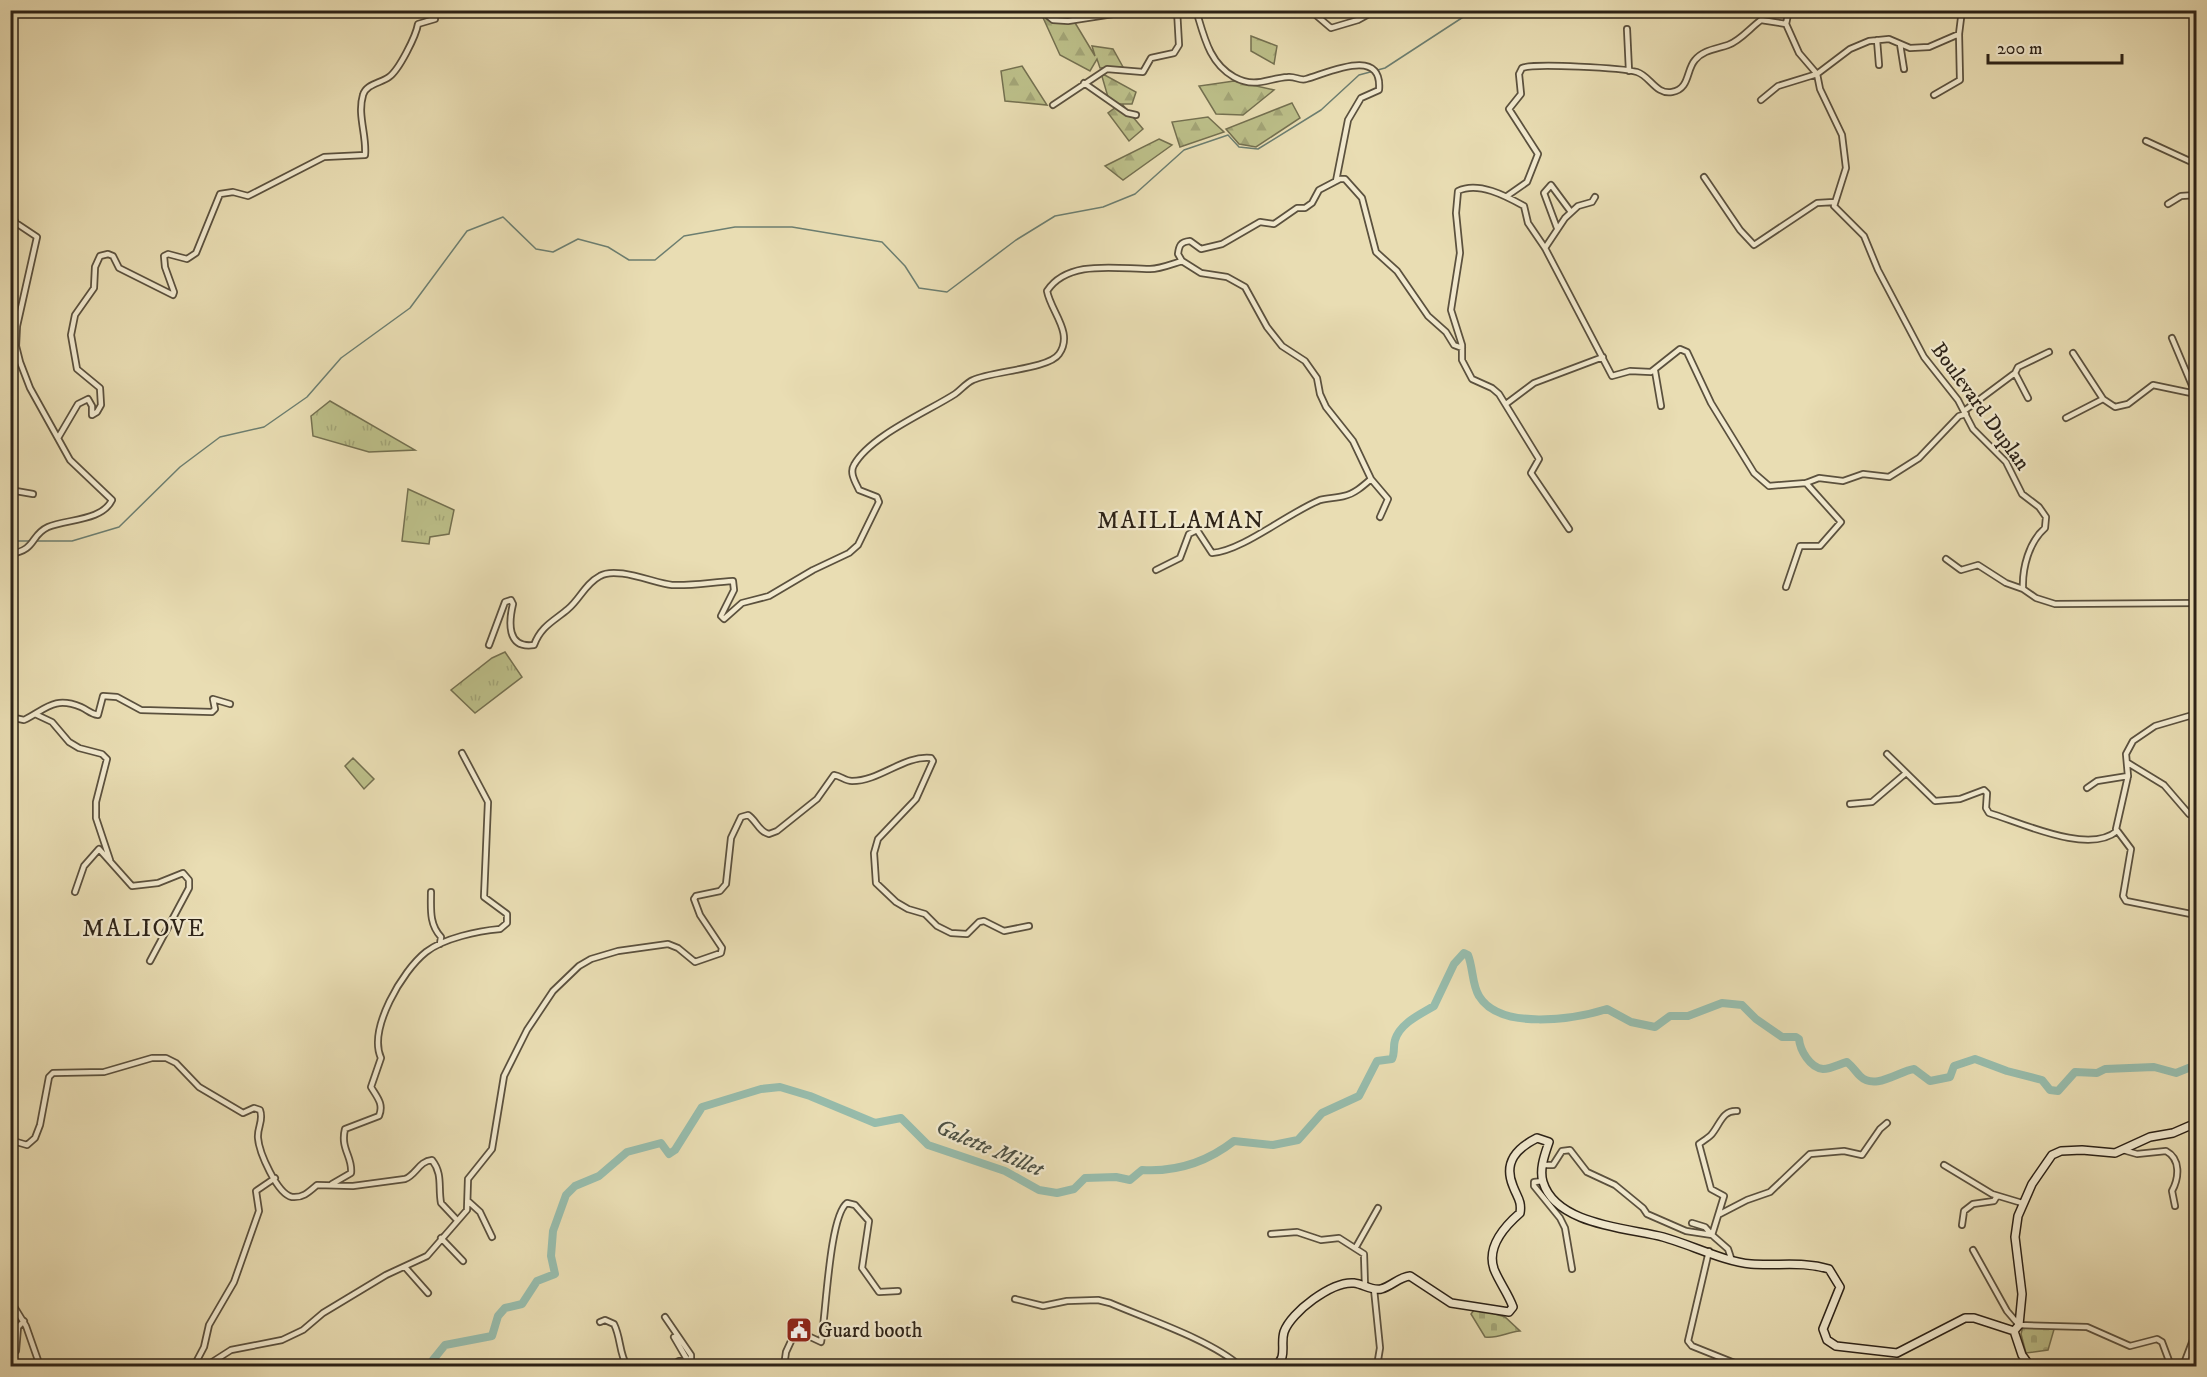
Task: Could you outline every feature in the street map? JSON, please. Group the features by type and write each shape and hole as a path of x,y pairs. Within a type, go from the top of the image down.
{"street":[{"path":"58,438 78,404 88,399 92,406 92,415 101,405 102,393 97,383 77,369 71,335 75,315 94,288 95,267 100,256 108,254 113,256 119,268 171,296 174,292 165,267 164,256 168,254 187,259 196,253 220,194 233,192 248,196 324,157 365,155 360,112 366,90 391,76 416,35 418,24 435,19 435,10"},
{"path":"1041,10 1053,20 1068,21 1113,14 1114,10"},
{"path":"1053,105 1107,69 1143,72 1152,58 1174,53 1179,45 1177,10"},
{"path":"1196,10 1212,57 1235,78 1264,84 1289,76 1303,80 1358,65 1373,69 1377,73 1380,77 1379,90 1361,98 1348,120 1336,181"},
{"path":"1310,10 1331,28 1358,20 1376,10"},
{"path":"1704,177 1740,230 1754,245 1817,203 1834,202 1844,177 1846,151 1835,116 1820,89 1817,74 1799,53 1786,24 1789,10"},
{"path":"1934,95 1960,80 1959,34 1962,10"},
{"path":"1507,196 1527,182 1538,154 1509,110 1521,94 1519,74 1522,68 1527,66 1629,71 1641,74 1660,91 1674,92 1683,87 1696,58 1706,51 1738,40 1761,20 1786,24"},
{"path":"1627,29 1629,71"},
{"path":"1761,100 1785,82 1817,74 1850,49 1877,40 1889,39 1910,48 1929,48 1959,34"},
{"path":"1877,40 1879,65"},
{"path":"1900,44 1904,69"},
{"path":"1084,83 1127,112 1136,115"},
{"path":"2146,141 2196,164"},
{"path":"1380,517 1388,499 1371,479 1353,441 1326,407 1320,394 1317,378 1305,362 1282,346 1245,287 1227,277 1202,273 1182,261 1178,254 1183,242 1190,241 1201,249 1222,244 1260,222 1274,224 1297,208 1305,208 1312,203 1319,190 1345,179 1362,198 1377,252 1397,271 1428,316 1446,332 1454,345 1462,348"},
{"path":"1557,228 1544,193 1551,184 1571,212"},
{"path":"1569,529 1531,473 1539,459 1506,404 1492,388 1472,379 1462,360 1462,348 1451,310 1460,253 1456,213 1458,191 1473,187 1507,196 1524,206 1528,223 1545,248 1612,376 1630,371 1655,371 1680,349 1687,352 1711,403 1758,479 1769,486 1806,483 1819,478 1843,482 1863,474 1889,477 1919,458 1959,416 2015,373 2020,364 2049,352"},
{"path":"2168,204 2181,196 2196,195"},
{"path":"1545,248 1557,228 1571,212 1578,206 1592,202 1595,197"},
{"name":"Boulevard Duplan","path":"1834,202 1834,206 1864,236 1878,270 1923,357 1965,413 1973,429 2006,462 2022,494 2039,507 2046,517 2045,528 2036,536 2025,565 2023,589"},
{"path":"10,213 16,223 33,233 37,242 25,281 16,345 30,388 70,460 112,500 106,508 86,517 45,529 26,550 10,554"},
{"path":"489,645 505,602 511,600 513,604 508,624 510,634 520,643 534,645 538,633 559,614 568,610 590,582 602,574 627,574 673,585 733,581 734,590 721,616 724,619 742,603 769,596 813,570 849,553 858,545 879,502 876,497 859,490 852,475 853,466 869,448 910,419 957,393 971,380 1015,368 1047,364 1055,359 1060,353 1065,337 1064,329 1050,305 1047,291 1052,283 1070,273 1087,268 1151,269 1182,261"},
{"path":"2172,338 2196,395"},
{"path":"2073,353 2103,399 2115,407 2128,404 2153,385 2196,395"},
{"path":"1506,404 1534,383 1603,357"},
{"path":"1655,371 1661,406"},
{"path":"2015,373 2028,398"},
{"path":"2066,418 2103,399"},
{"path":"1156,570 1180,559 1189,534 1197,530 1212,553 1229,552 1238,543 1262,532 1276,522 1324,499 1345,496 1371,479"},
{"path":"1786,587 1800,546 1820,546 1841,522 1806,483"},
{"path":"10,490 33,494"},
{"path":"1946,559 1961,570 1978,565 2006,583 2023,589 2036,598 2055,604 2139,606 2196,603"},
{"path":"10,717 24,720 54,702 76,705 98,715 103,696 117,697 141,710 212,712 213,699 230,704"},
{"path":"35,714 52,722 69,742 107,759 96,802 96,818 110,860"},
{"path":"2196,714 2154,726 2141,734 2127,750 2128,776 2117,831 2130,849 2123,896 2126,901 2196,914"},
{"path":"330,1185 351,1173 352,1166 342,1146 345,1129 379,1116 382,1110 371,1087 381,1058 377,1048 383,1013 414,965 426,952 440,944 501,929 507,923 507,914 484,897 488,802 462,753"},
{"path":"1887,754 1935,801 1960,799 1984,790 1987,793 1986,808 1989,813 2072,840 2100,841 2117,831"},
{"path":"206,1366 231,1350 282,1340 303,1330 323,1314 386,1275 421,1261 466,1209 469,1202 467,1185 470,1173 492,1149 504,1076 538,1012 561,982 591,959 618,951 668,945 678,948 695,962 721,953 722,948 700,915 694,899 696,896 720,891 726,884 731,838 743,816 752,818 763,832 769,834 777,831 817,800 834,775 845,780 856,781 914,758 931,758 933,761 916,799 878,839 874,853 876,883 896,902 925,914 937,926 951,933 967,934 979,922 984,921 1004,931 1029,926"},
{"path":"2127,763 2164,785 2189,814"},
{"path":"1850,804 1872,802 1906,773"},
{"path":"2087,788 2097,781 2128,776"},
{"path":"75,892 79,874 91,855 99,849 132,886 158,884 183,873 189,880 189,888 150,961"},
{"path":"431,892 430,913 434,930 441,937 440,944"},
{"path":"10,1140 27,1145 35,1138 49,1077 53,1074 104,1072 152,1058 165,1058 176,1063 199,1087 243,1113 254,1108 261,1110 263,1119 258,1135 261,1158 285,1194 292,1197 304,1196 317,1185 353,1186 405,1179 411,1177 424,1162 432,1160 438,1168 441,1203 456,1219"},
{"path":"1712,1235 1724,1196 1711,1189 1699,1144 1714,1131 1722,1117 1732,1111 1737,1111"},
{"path":"2030,1366 2022,1355 2017,1328 2022,1280 2015,1237 2022,1203 2052,1155 2061,1151 2082,1149 2106,1153 2123,1150 2150,1137 2173,1133 2196,1123"},
{"path":"1720,1214 1747,1200 1770,1192 1810,1154 1844,1151 1863,1155 1880,1129 1887,1124"},
{"path":"1275,1366 1283,1358 1284,1332 1307,1305 1322,1293 1340,1285 1353,1283 1381,1289 1410,1276 1451,1303 1509,1312 1513,1307 1494,1268 1492,1256 1502,1230 1520,1213 1521,1201 1512,1186 1510,1173 1515,1152 1525,1144 1543,1138 1549,1142 1542,1165 1543,1181 1551,1196 1575,1215 1624,1231 1662,1237 1751,1264 1793,1263 1829,1269 1840,1287 1823,1329 1827,1340 1836,1346 1897,1353 1958,1319 1968,1318 2017,1328 2028,1323 2087,1327 2130,1346 2157,1339 2162,1342 2170,1366"},
{"path":"1542,1165 1553,1165 1562,1151 1570,1149 1587,1172 1615,1185 1647,1214 1686,1231 1712,1235"},
{"path":"2123,1150 2137,1154 2166,1151 2170,1153 2178,1170 2177,1182 2172,1191 2175,1206"},
{"path":"1944,1165 1998,1196 2022,1203"},
{"path":"194,1366 204,1347 210,1324 234,1282 259,1211 256,1191 275,1178"},
{"path":"1543,1181 1534,1182 1536,1191 1560,1218 1567,1236 1572,1269"},
{"path":"1962,1225 1964,1211 1973,1204 1994,1200 1998,1196"},
{"path":"469,1202 480,1212 492,1237"},
{"path":"784,1366 786,1352 792,1339 804,1334 821,1342 837,1227 842,1207 847,1203 855,1205 869,1221 862,1268 879,1292 898,1291"},
{"path":"1356,1247 1378,1208"},
{"path":"1692,1223 1706,1227 1728,1249 1731,1258"},
{"path":"1271,1234 1297,1232 1321,1240 1339,1238 1356,1247 1364,1254 1365,1286"},
{"path":"441,1238 463,1261"},
{"path":"1973,1250 2017,1328"},
{"path":"1709,1251 1688,1341 1692,1346 1742,1366"},
{"path":"405,1267 428,1293"},
{"path":"1374,1289 1380,1348 1377,1366"},
{"path":"1014,1299 1043,1306 1067,1301 1098,1300 1110,1303 1202,1344 1232,1359 1240,1366"},
{"path":"10,1300 24,1321 40,1366"},
{"path":"665,1317 672,1331 689,1349 691,1360 688,1361"},
{"path":"600,1322 605,1320 614,1324 620,1342 620,1351 627,1366"},
{"path":"10,1355 16,1351 18,1327 24,1321"},
{"path":"2183,1366 2196,1332"},
{"path":"674,1336 688,1361"},
{"path":"671,1366 679,1361 688,1361"}],"green space":[{"path":"1040,11 1068,11 1095,56 1092,46 1113,49 1123,67 1100,68 1097,59 1090,71 1060,55"},
{"path":"1251,36 1277,46 1274,64 1251,51"},
{"path":"1022,66 1047,105 1005,101 1001,71"},
{"path":"1101,73 1136,92 1132,104 1122,104 1143,129 1129,141 1108,113 1120,104 1110,104"},
{"path":"1234,81 1274,90 1243,115 1216,114 1199,86"},
{"path":"1292,103 1300,118 1256,147 1239,144 1226,129"},
{"path":"1208,117 1224,132 1180,147 1172,122"},
{"path":"1159,139 1172,145 1123,180 1105,166"},
{"path":"330,401 415,450 369,452 313,436 311,416"},
{"path":"408,489 454,510 449,534 430,537 429,544 402,541"},
{"path":"505,652 522,677 475,713 451,690 492,658"},
{"path":"353,758 374,779 364,789 345,766"},
{"path":"1479,1309 1505,1317 1520,1331 1485,1337 1471,1314 1474,1310"},
{"path":"2023,1326 2055,1326 2048,1350 2026,1353 2021,1334"}],"waterway":[{"path":"36,541 72,541 119,527 180,467 220,437 264,427 307,397 341,358 410,308 467,231 503,217 536,249 553,252 578,239 608,247 629,260 655,260 684,236 735,227 792,227 882,242 905,266 919,288 947,292 1016,240 1055,216 1103,207 1135,194 1184,150 1228,135 1239,147 1258,149 1321,110 1359,75 1385,68 1474,10"},
{"path":"10,541 31,541"},
{"name":"Galette Millet","path":"428,1366 445,1345 492,1336 498,1316 505,1308 522,1304 537,1281 555,1274 551,1256 553,1231 566,1195 575,1186 599,1176 627,1152 661,1143 669,1154 675,1150 702,1107 761,1089 780,1087 810,1096 875,1123 901,1118 928,1145 1005,1171 1039,1190 1057,1193 1074,1189 1085,1178 1116,1177 1130,1180 1142,1170 1166,1169 1202,1160 1234,1141 1273,1145 1298,1140 1322,1113 1359,1096 1377,1061 1392,1059 1394,1042 1401,1029 1434,1006 1454,964 1464,953 1468,955 1479,996 1489,1007 1503,1014 1520,1018 1558,1019 1607,1009 1631,1022 1655,1027 1670,1016 1688,1016 1722,1003 1742,1005 1756,1019 1782,1037 1799,1039 1804,1053 1818,1068 1826,1069 1847,1062 1860,1076 1873,1082 1914,1069 1930,1081 1950,1077 1954,1066 1975,1059 2007,1071 2042,1080 2050,1090 2058,1091 2075,1072 2097,1073 2105,1069 2154,1067 2176,1073 2196,1065"}],"place":[{"name":"Guard booth","path":"799,1330"}],"district":[{"name":"MAILLAMAN","path":"1181,520"},
{"name":"MALIOVE","path":"144,928"}]}
